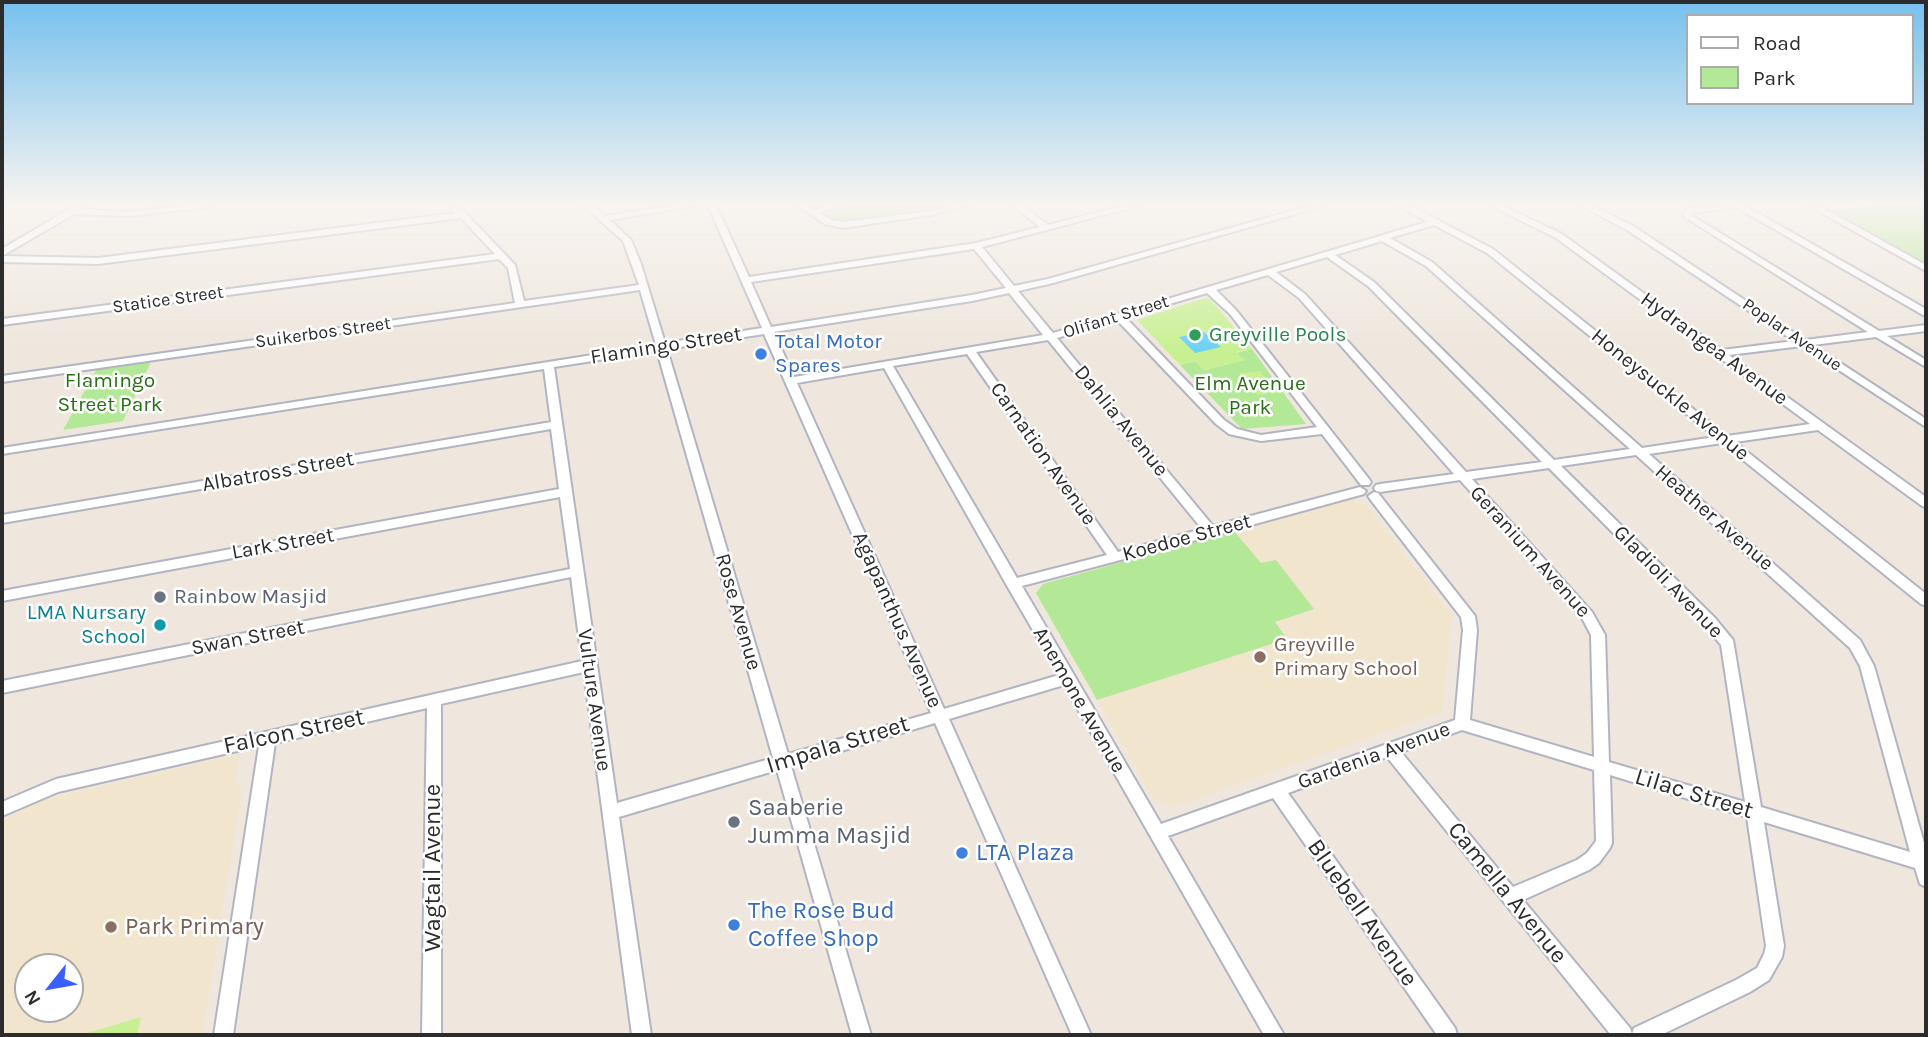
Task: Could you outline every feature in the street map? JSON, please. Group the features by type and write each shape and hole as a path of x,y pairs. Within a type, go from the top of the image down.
{"street":[{"path":"2,259 98,261 158,253"},
{"path":"498,253 514,270 520,305"},
{"name":"Rose Avenue","path":"633,253 862,1035"},
{"name":"Agapanthus Avenue","path":"735,253 1082,1035"},
{"path":"747,280 926,253"},
{"name":"Dahlia Avenue","path":"982,253 1211,532"},
{"name":"Flamingo Street","path":"2,451 1013,290 1147,253"},
{"name":"Olifant Street","path":"790,381 1052,336 1326,253"},
{"name":"Gladioli Avenue","path":"1328,253 1371,284 1710,622 1728,644 1774,946 1770,966 1763,974 1743,986 1641,1035"},
{"name":"Heather Avenue","path":"1411,253 1429,264 1859,649 1867,666 1924,863 1926,879"},
{"name":"Honeysuckle Avenue","path":"1493,253 1926,601"},
{"name":"Hydrangea Avenue","path":"1583,253 1926,503"},
{"name":"Poplar Avenue","path":"1668,253 1926,424"},
{"path":"1746,253 1926,364"},
{"path":"1822,253 1926,313"},
{"path":"1899,253 1926,268"},
{"name":"Statice Street","path":"2,323 500,256"},
{"name":"Geranium Avenue","path":"1269,271 1303,296 1595,626 1599,643 1604,843 1583,865 1510,897"},
{"name":"Suikerbos Street","path":"2,379 644,287"},
{"name":"Gardenia Avenue","path":"1157,833 1462,724 1470,630 1468,616 1233,312 1209,289"},
{"path":"1119,316 1220,422 1233,432 1261,439 1323,430"},
{"path":"1719,353 1926,328"},
{"name":"Carnation Avenue","path":"970,350 1115,558"},
{"name":"Vulture Avenue","path":"548,364 641,1035"},
{"name":"Anemone Avenue","path":"887,364 1066,679 1274,1035"},
{"name":"Albatross Street","path":"2,519 555,425"},
{"name":"Koedoe Street","path":"1013,584 1369,489 1821,426"},
{"name":"Lark Street","path":"2,596 565,492"},
{"name":"Swan Street","path":"2,687 576,572"},
{"name":"Falcon Street","path":"2,809 56,786 590,665"},
{"name":"Impala Street","path":"611,812 1066,679"},
{"name":"Wagtail Avenue","path":"432,1035 434,701"},
{"name":"Lilac Street","path":"1462,724 1924,863"},
{"path":"223,1035 268,737"},
{"name":"Camella Avenue","path":"1390,750 1623,1035"},
{"name":"Bluebell Avenue","path":"1277,791 1448,1035"}],"shaded area":[{"name":"Greyville Primary School","path":"1350,498 1366,505 1452,615 1442,712 1173,807 1152,797 1036,593 1043,584"},
{"name":"Park Primary","path":"240,754 236,781 242,792 202,1035 2,1035 2,821 34,802"}],"green space":[{"path":"1908,253 1926,253 1926,263"},
{"name":"Greyville Pools","path":"1205,298 1211,300 1252,349 1236,352 1245,360 1204,370 1195,361 1180,365 1137,320"},
{"name":"Elm Avenue Park","path":"1252,349 1306,424 1242,429 1180,365 1195,361 1204,370 1244,360 1236,353"},
{"name":"Flamingo Street Park","path":"151,362 123,421 63,430 96,370"},
{"path":"1260,371 1277,393 1257,395 1240,373"},
{"path":"1234,531 1261,563 1276,560 1314,609 1275,622 1287,639 1097,700 1036,593 1043,584"},
{"path":"141,1017 137,1035 81,1035"}],"water":[{"path":"1204,332 1221,347 1195,353 1179,337"}],"place":[{"name":"Greyville Pools","path":"1195,335"},
{"name":"Total Motor Spares","path":"761,354"},
{"name":"Rainbow Masjid","path":"160,597"},
{"name":"LMA Nursary School","path":"160,625"},
{"name":"Greyville Primary School","path":"1260,657"},
{"name":"Saaberie Jumma Masjid","path":"734,822"},
{"name":"LTA Plaza","path":"962,853"},
{"name":"The Rose Bud Coffee Shop","path":"734,925"},
{"name":"Park Primary","path":"111,927"}]}
